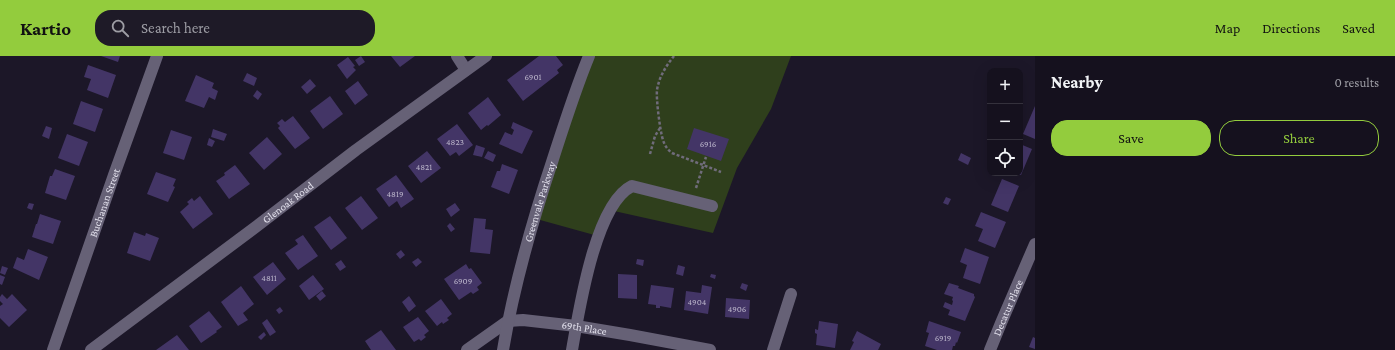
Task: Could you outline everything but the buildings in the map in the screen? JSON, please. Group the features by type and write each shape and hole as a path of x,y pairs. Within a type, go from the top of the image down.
{"street":[{"name":"Buchanan Street","path":"53,350 111,182 157,56"},
{"path":"457,56 466,70"},
{"name":"Glenoak Road","path":"90,350 251,231 356,150 486,56"},
{"name":"Greenvale Parkway","path":"503,350 508,321 533,218 567,114 589,56"},
{"path":"572,350 589,268 598,236 609,212 626,190 632,186 712,206"},
{"name":"Decatur Place","path":"990,350 1000,323 1035,244"},
{"path":"773,350 791,294"},
{"name":"69th Place","path":"508,321 523,320 576,326 630,334 710,350"},
{"path":"467,350 508,321"}],"path":[{"path":"674,56 663,72 657,90 660,127 664,144 672,153 721,172"},
{"path":"650,154 655,136 660,127"},
{"path":"701,173 706,157"}],"green space":[{"path":"589,56 791,56 771,109 737,168 713,233 614,211 598,236 533,218"}]}
